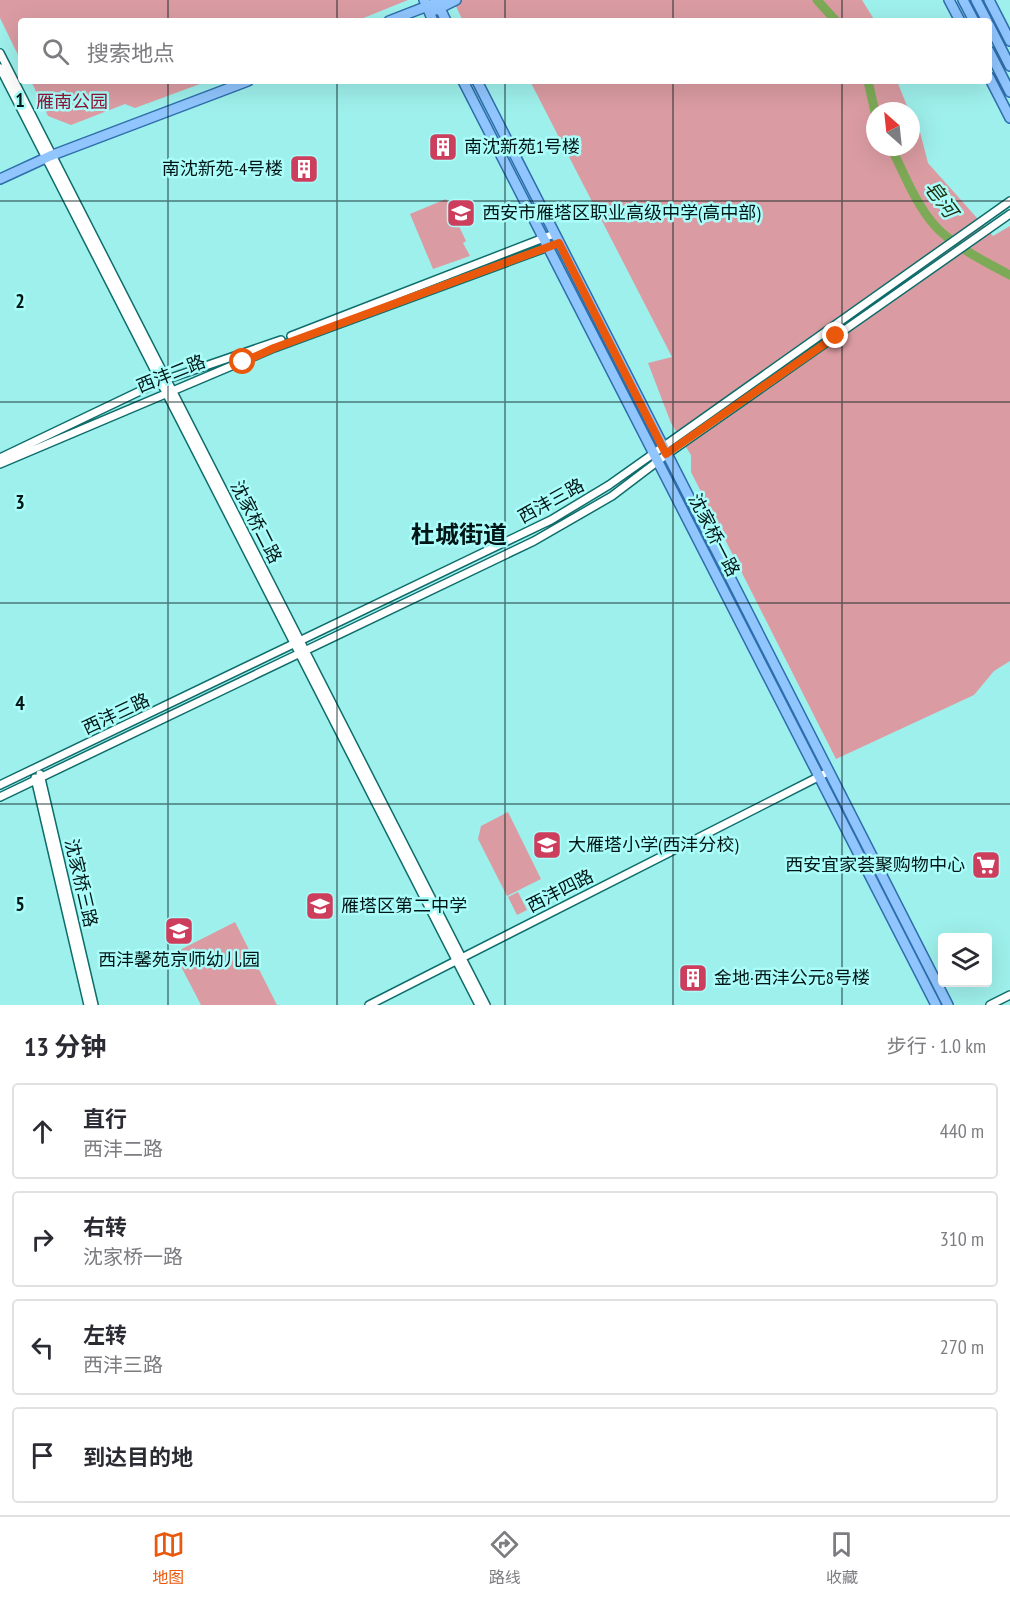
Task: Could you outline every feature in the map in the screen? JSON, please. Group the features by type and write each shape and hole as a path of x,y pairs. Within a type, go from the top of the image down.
{"main road":[{"path":"398,18 456,0"},
{"path":"949,0 958,18"},
{"path":"963,0 972,18"},
{"path":"976,0 985,18"},
{"path":"989,0 1010,41"},
{"path":"411,18 433,6"},
{"path":"433,6 443,18"},
{"path":"992,31 1010,66"},
{"path":"992,56 1009,87 1008,113"},
{"path":"992,83 1008,113"},
{"path":"0,179 47,155 224,84"},
{"path":"0,173 240,84"},
{"name":"沈家桥一路","path":"465,84 545,242 660,453 948,1005"},
{"name":"沈家桥一路","path":"479,84 557,238 818,777 936,1005"}],"street":[{"name":"沈家桥二路","path":"0,53 47,155 159,382 168,391 302,642 303,654"},
{"name":"沈家桥二路","path":"0,68 167,379 168,391 294,646 303,654 459,959 486,1005"},
{"name":"西沣三路","path":"0,797 303,654 557,529 612,496 660,453 1010,201"},
{"name":"西沣三路","path":"0,785 294,646 551,520 660,453 1010,214"},
{"name":"西沣二路","path":"0,458 159,382 557,238"},
{"name":"西沣二路","path":"0,464 168,391 545,242"},
{"name":"沈家桥三路","path":"36,768 88,1005"},
{"name":"西沣四路","path":"369,1005 828,772"},
{"name":"沈家桥三路","path":"38,779 94,1005"},
{"name":"沈家桥二路","path":"459,959 479,1005"},
{"path":"990,1005 1010,995"}],"green space":[{"name":"雁南公园","path":"0,0 408,0 363,18 18,18 18,55 0,18"},
{"path":"453,0 862,0 873,18 462,18"},
{"name":"雁南公园","path":"32,84 200,84 135,108 125,104 71,125 48,116"},
{"path":"532,84 898,84 905,102 866,102 866,156 920,156 920,132 928,163 993,236 1010,226 1010,661 994,671 974,695 836,759 691,472 691,455 671,423 648,363 672,357"},
{"path":"446,199 466,241 463,243 470,256 433,269 410,214"},
{"path":"508,812 541,879 507,896 478,839 481,826"},
{"path":"518,892 527,910 517,915 508,897"},
{"path":"235,922 277,1005 201,1005 174,953"}],"waterway":[{"name":"皂河","path":"817,0 833,18"},
{"name":"皂河","path":"869,84 873,102"},
{"name":"皂河","path":"895,156 916,199 936,227 981,260 1010,275"}],"place":[{"name":"南沈新苑1号楼","path":"443,147"},
{"name":"南沈新苑-4号楼","path":"304,169"},
{"name":"西安市雁塔区职业高级中学(高中部)","path":"461,213"},
{"name":"大雁塔小学(西沣分校)","path":"547,845"},
{"name":"西安宜家荟聚购物中心","path":"986,865"},
{"name":"雁塔区第二中学","path":"320,906"},
{"name":"西沣馨苑京师幼儿园","path":"179,931"},
{"name":"金地·西沣公元8号楼","path":"693,978"}],"district":[{"name":"杜城街道","path":"459,535"}],"route":[{"path":"243,362 447,282 559,243 666,454 836,336"}]}
